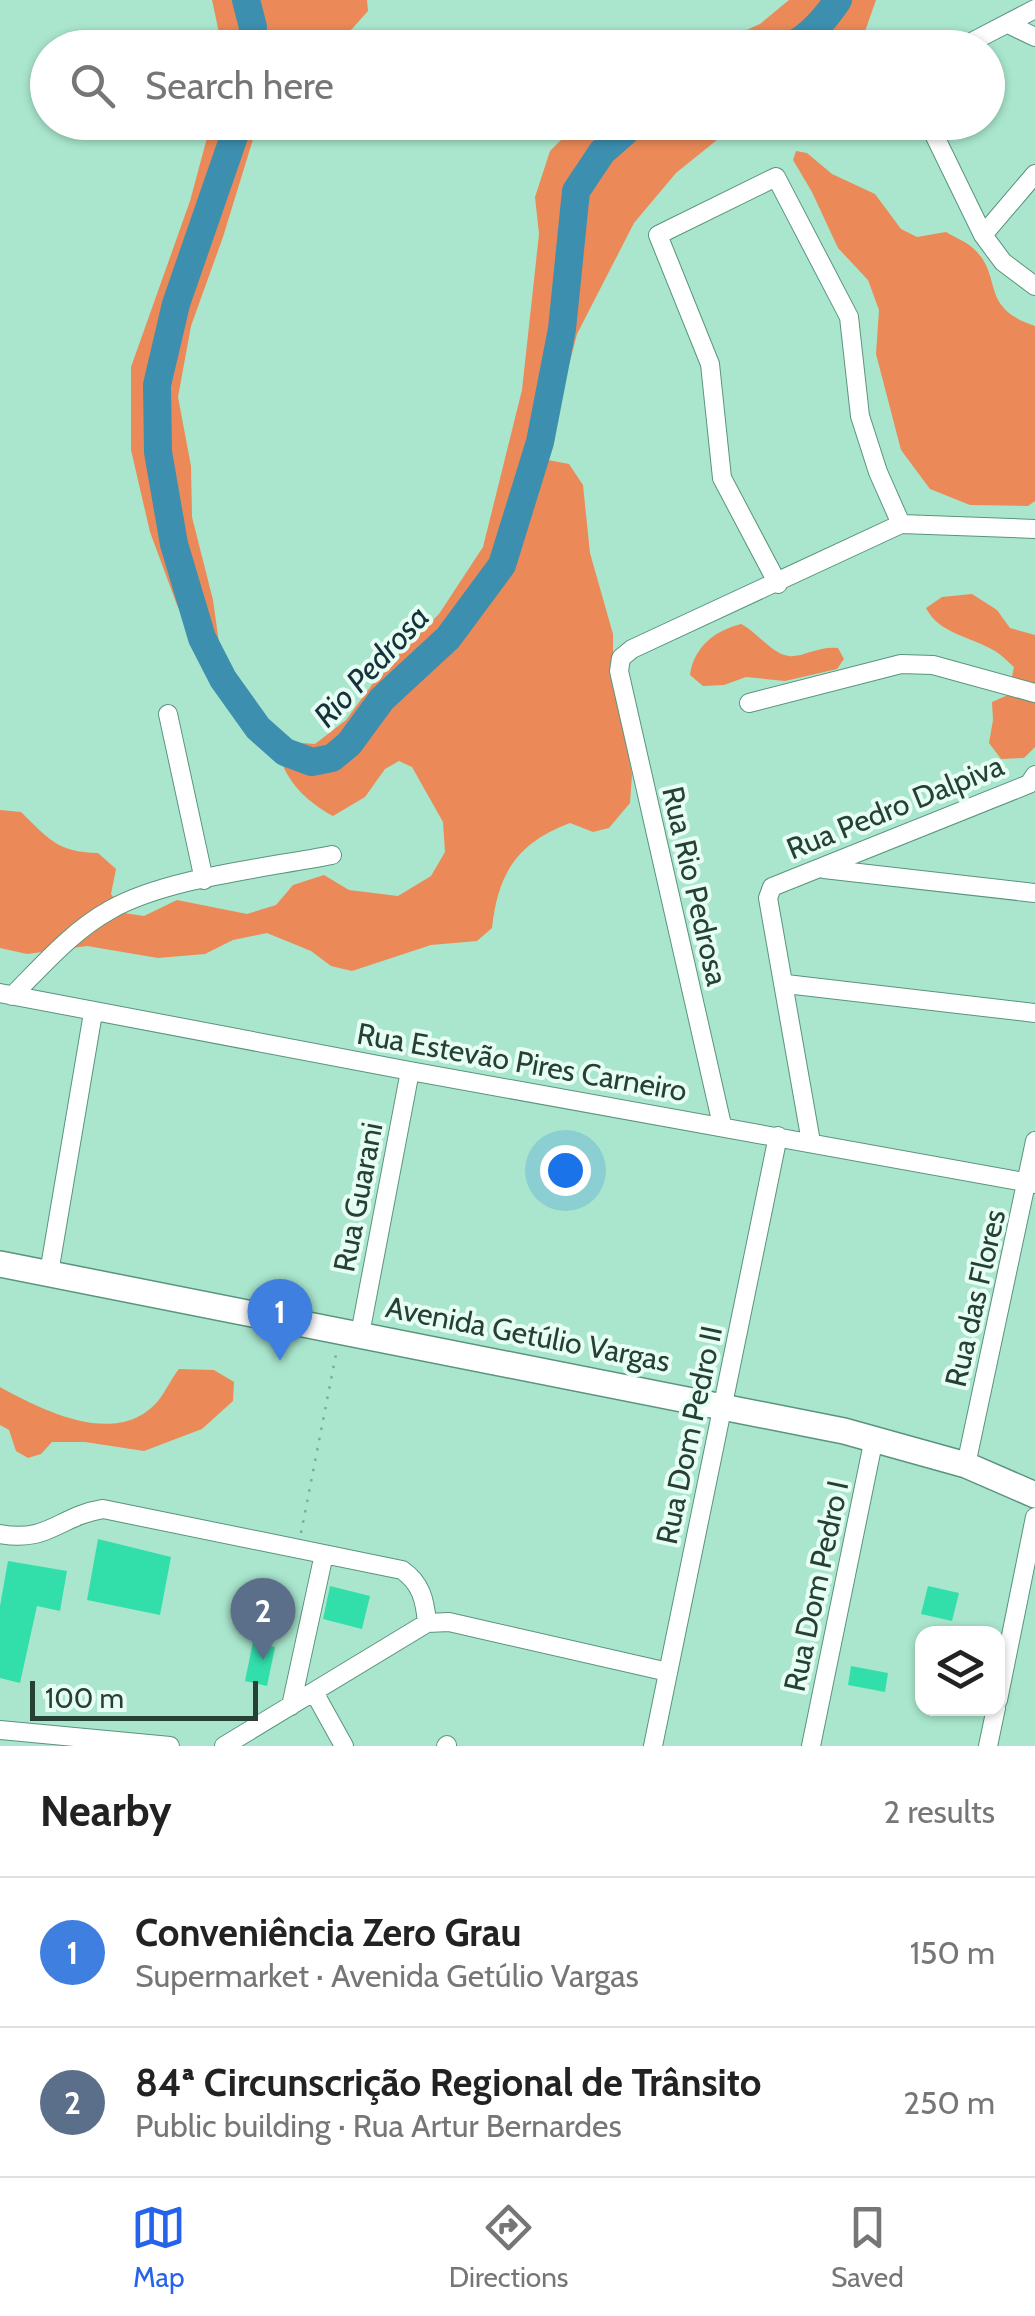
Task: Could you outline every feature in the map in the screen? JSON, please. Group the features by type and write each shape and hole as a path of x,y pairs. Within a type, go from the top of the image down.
{"street":[{"path":"996,30 1035,8"},
{"path":"1008,24 1035,37"},
{"path":"937,140 984,234 1003,262 1035,286"},
{"path":"984,234 1035,174"},
{"path":"901,524 878,472 860,416 848,318 776,177 658,235 710,364 722,478 778,584 877,532 901,524 1035,529"},
{"name":"Rua Rio Pedrosa","path":"722,1125 619,671 621,658 632,649 778,584"},
{"path":"750,704 902,664 932,664 1035,693"},
{"path":"168,714 204,880"},
{"name":"Rua Pedro Dalpiva","path":"786,984 768,898 772,887 1033,781"},
{"path":"6,994 80,930 109,910 150,891 332,854"},
{"path":"819,868 1035,893"},
{"path":"811,1142 786,984 1035,1014"},
{"name":"Rua Estevão Pires Carneiro","path":"6,994 410,1072 1032,1183"},
{"path":"49,1273 93,1012"},
{"name":"Rua Guarani","path":"350,1332 410,1072"},
{"name":"Rua Dom Pedro II","path":"653,1746 778,1136"},
{"name":"Rua das Flores","path":"966,1465 1032,1183 1035,1141"},
{"name":"Avenida Getúlio Vargas","path":"0,1264 724,1405 874,1438 966,1465 1035,1496"},
{"name":"Rua Dom Pedro I","path":"811,1746 874,1438"},
{"path":"0,1534 23,1538 38,1535 87,1511 103,1508 402,1570 414,1579 425,1601 427,1622"},
{"path":"1005,1665 1035,1517"},
{"path":"291,1706 324,1554"},
{"path":"224,1746 427,1622 449,1622 668,1672"},
{"path":"314,1692 344,1746"},
{"path":"988,1746 994,1716"},
{"path":"0,1730 170,1746"}],"path":[{"path":"298,1549 350,1332"}],"shaded area":[{"path":"212,0 367,0 368,11 350,30 218,30"},
{"path":"789,0 876,0 866,30 746,30"},
{"path":"206,140 253,140 191,326 178,397 191,466 192,517 213,600 219,643 215,653 199,645 177,605 150,532 131,450 131,367 190,201"},
{"path":"561,140 717,140 676,173 634,223 577,334 544,449 548,460 569,464 583,485 590,553 613,634 613,673 632,775 630,803 609,828 593,832 570,823 536,840 513,862 499,891 492,928 477,941 431,945 352,971 331,966 311,951 267,933 233,940 205,954 158,958 87,946 27,954 0,948 0,810 21,812 63,847 98,853 116,869 111,894 124,913 144,916 177,900 247,914 276,905 293,885 324,875 349,890 398,896 431,876 445,852 443,822 412,767 399,761 385,769 365,797 333,816 299,790 278,752 289,742 315,744 346,720 382,671 439,614 483,547 522,390 539,234 535,197 550,151"},
{"path":"796,151 807,153 832,174 875,194 901,229 917,237 946,232 971,246 983,260 1006,310 1035,326 1035,501 1028,506 970,505 930,489 901,450 876,354 879,310 868,280 838,248 793,160"},
{"path":"972,594 997,610 1010,628 1035,635 1035,747 1024,758 1001,759 989,743 992,702 1008,695 1014,667 995,651 939,624 926,608 942,597"},
{"path":"741,624 783,654 794,656 838,648 844,659 837,669 785,681 746,677 724,685 703,686 690,675 696,656 714,636"},
{"path":"179,1369 214,1370 234,1382 233,1401 202,1429 144,1451 85,1442 52,1442 41,1454 28,1458 16,1451 9,1430 0,1425 0,1387 79,1421 122,1422 141,1415 158,1401"}],"building":[{"path":"98,1539 171,1557 160,1615 87,1600"},
{"path":"8,1561 67,1571 60,1611 37,1606 20,1683 0,1678 0,1606"},
{"path":"330,1586 370,1596 362,1629 323,1619"},
{"path":"928,1586 959,1593 952,1621 921,1614"},
{"path":"253,1642 275,1647 267,1686 245,1681"},
{"path":"851,1666 888,1673 885,1692 848,1685"}],"waterway":[{"name":"Rio Pedrosa","path":"246,0 253,30"},
{"name":"Rio Pedrosa","path":"812,30 838,0"},
{"name":"Rio Pedrosa","path":"233,140 176,304 157,385 158,452 174,544 202,638 223,679 258,728 285,752 312,762 332,758 349,744 382,699 448,638 502,565 540,442 562,329 576,191 602,152 616,140"}],"place":[{"name":"Conveniência Zero Grau","path":"280,1361"},
{"name":"84ª Circunscrição Regional de Trânsito","path":"263,1660"}]}
